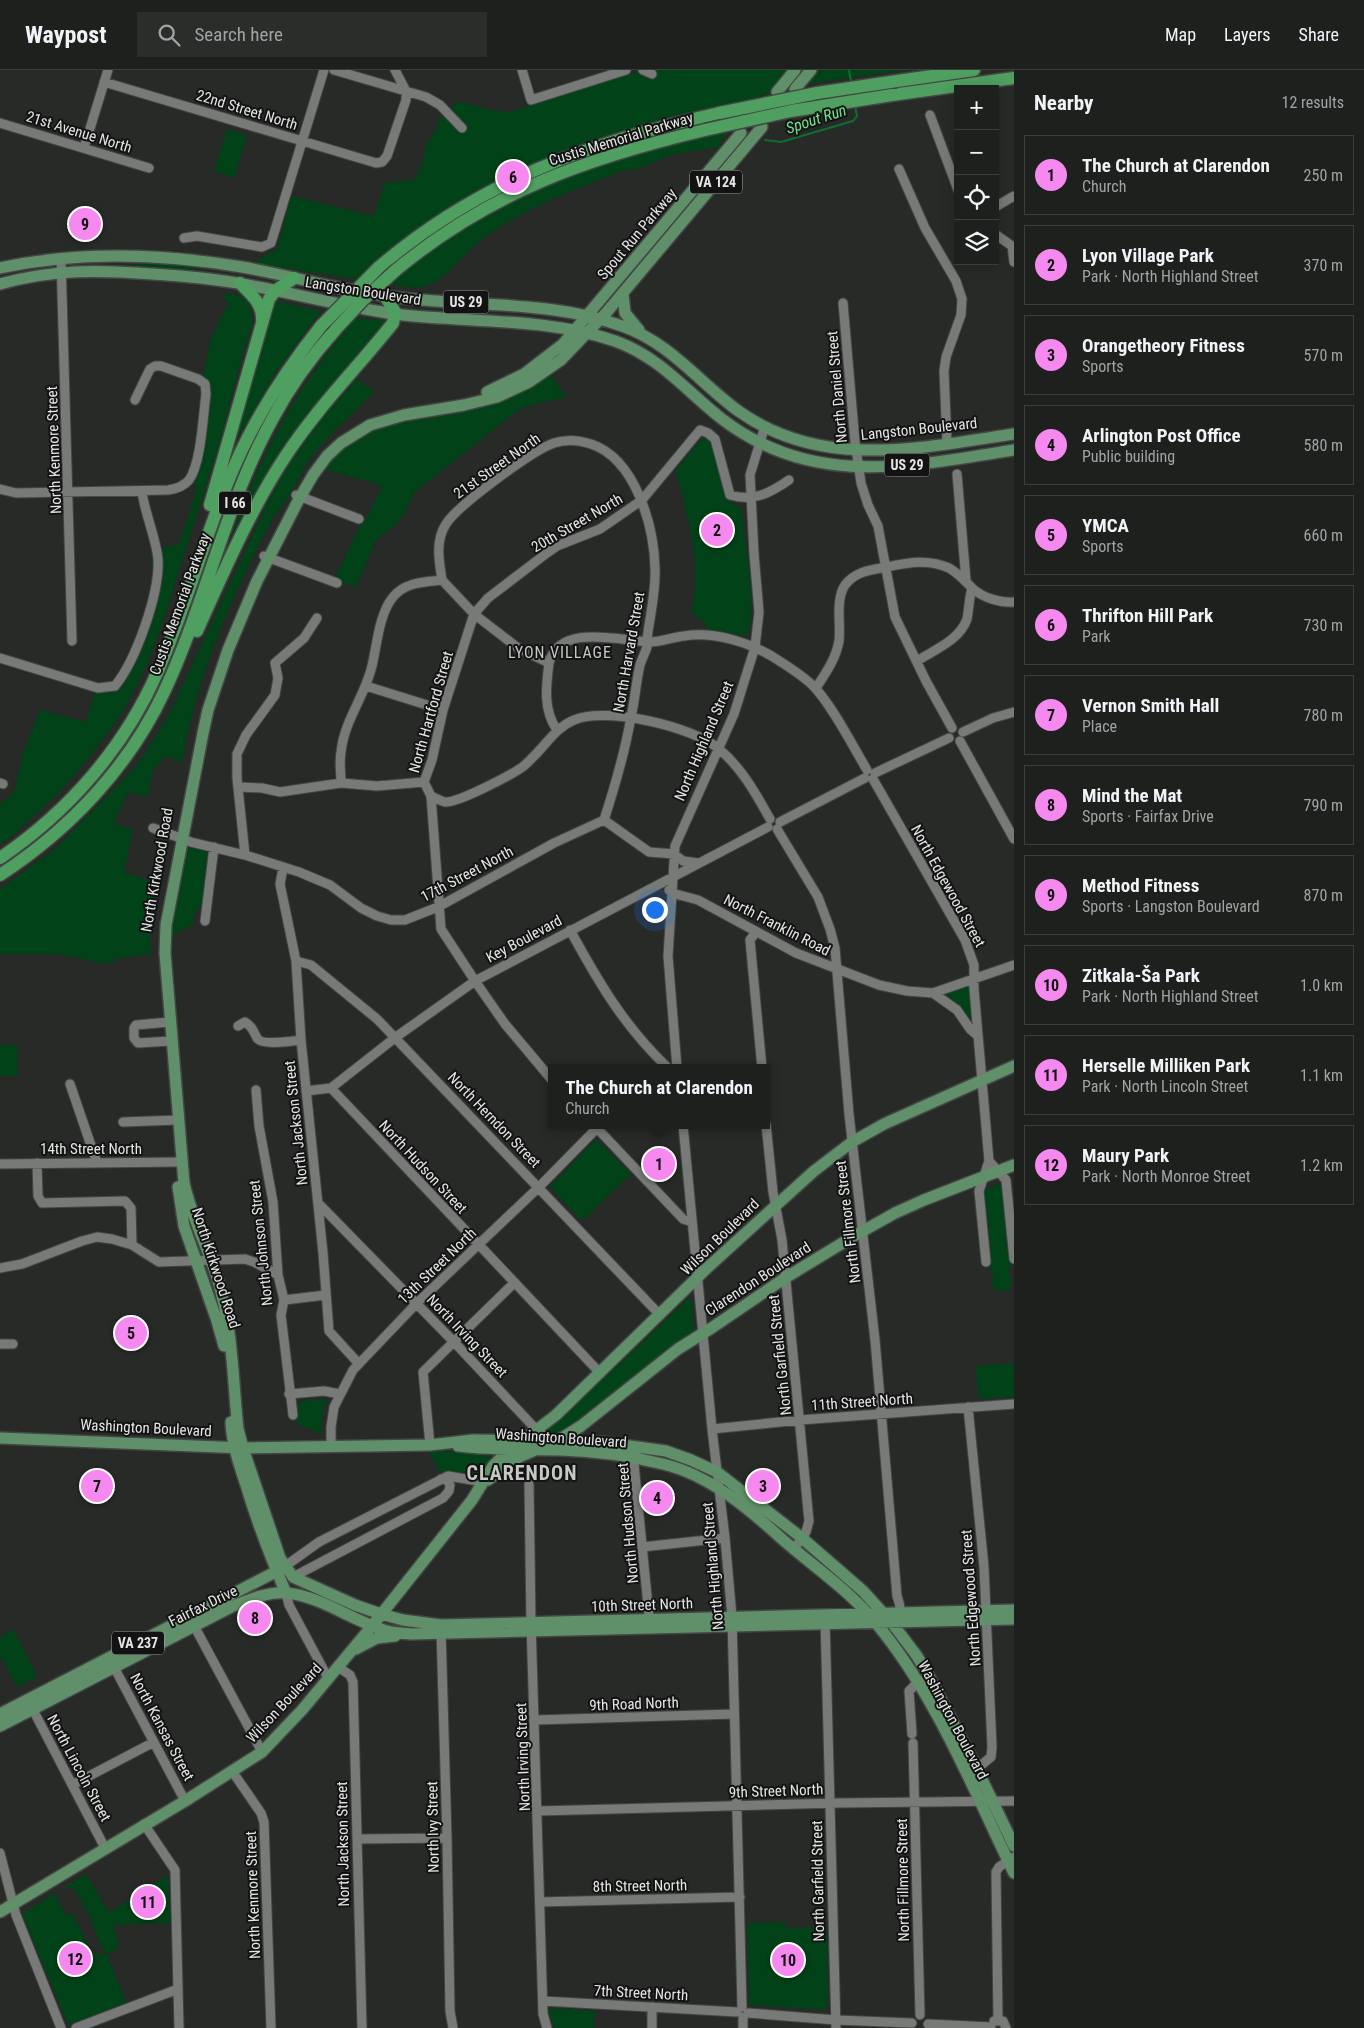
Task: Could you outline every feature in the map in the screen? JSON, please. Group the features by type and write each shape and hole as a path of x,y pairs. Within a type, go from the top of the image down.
{"highway":[{"name":"Custis Memorial Parkway","path":"0,858 27,839 65,805 113,749 152,684 220,502 250,433 288,368 321,326 378,268 408,242 455,210 521,175 609,143 719,114 817,93 974,70"},
{"name":"Custis Memorial Parkway","path":"0,875 59,831 93,797 132,746 164,692 180,657 234,504 272,418 293,385 336,329 364,299 396,270 434,240 458,224 515,192 600,159 704,130 791,111 1014,78"},
{"path":"184,602 191,566 208,514 270,297 275,291 294,278"},
{"path":"240,283 260,306 262,316 260,329"},
{"path":"164,692 181,667 261,496 277,470 296,440 322,407 392,325 395,314 385,296"}],"main road":[{"path":"777,92 795,70"},
{"path":"795,89 811,70"},
{"name":"Spout Run Parkway","path":"600,320 762,127"},
{"name":"Spout Run Parkway","path":"575,330 741,133"},
{"name":"Langston Boulevard","path":"0,268 146,258 227,265 385,296 522,306 587,316 646,336 673,354 730,404 765,426 809,444 856,451 897,450 1014,434"},
{"name":"Langston Boulevard","path":"0,284 62,265 240,283 395,314 530,323 575,330 625,345 657,362 722,419 743,433 762,443 806,459 859,468 909,465 1014,450"},
{"path":"219,280 227,265"},
{"path":"623,294 623,307 626,316 646,336"},
{"name":"North Kirkwood Road","path":"298,496 327,456 359,430 390,418 473,404 509,392 529,382 561,360 600,320"},
{"name":"North Kirkwood Road","path":"286,1593 280,1569 238,1448 222,1338 181,1214 176,1120 167,1022 165,943 180,837 208,710 228,650 267,557 313,464 324,450 358,424 389,412 460,400 498,388 542,362 558,349 575,330"},
{"name":"Wilson Boulevard","path":"0,1912 185,1801 262,1752 302,1710 372,1626 484,1482 493,1466 538,1431 776,1204 814,1171 852,1142 897,1118 982,1082 1014,1066"},
{"name":"North Kirkwood Road","path":"179,1162 191,1212 211,1261 227,1314 238,1448"},
{"name":"Clarendon Boulevard","path":"536,1449 557,1441 581,1426 678,1349 785,1278 862,1230 924,1200 1014,1165"},
{"name":"Washington Boulevard","path":"0,1438 238,1448 436,1445 475,1448 636,1452 678,1456 716,1472 802,1538 849,1579 889,1618 917,1656 924,1680 979,1801 1011,1859 1014,1873"},
{"name":"Washington Boulevard","path":"436,1445 473,1440 600,1442 636,1452 677,1468 719,1489 843,1589 872,1619 924,1680 977,1769 1014,1846"},
{"name":"Wilson Boulevard","path":"484,1482 520,1457 536,1449"},
{"name":"10th Street North","path":"280,1569 293,1578 355,1605 441,1630"},
{"name":"Fairfax Drive","path":"0,1714 30,1704 114,1667 280,1569"},
{"path":"286,1593 293,1578"},
{"name":"10th Street North","path":"286,1593 319,1602 389,1632 411,1634 441,1630 987,1615 1014,1610"},
{"name":"Fairfax Drive","path":"0,1726 30,1704 192,1621 258,1597 286,1593"},
{"name":"10th Street North","path":"889,1618 900,1613 987,1615 1014,1619"},
{"path":"372,1626 378,1624 407,1625 414,1622"},
{"path":"350,1652 377,1638 411,1634"}],"street":[{"path":"84,148 108,70"},
{"path":"184,238 197,236 262,247 267,246 273,239 324,70"},
{"path":"334,70 426,97 440,105 462,128"},
{"path":"395,70 406,91"},
{"path":"522,70 531,100 626,70"},
{"path":"642,70 652,74"},
{"name":"22nd Street North","path":"104,82 369,162 382,162 387,156 406,100 406,91"},
{"path":"930,115 954,179"},
{"name":"21st Avenue North","path":"0,123 149,168"},
{"path":"899,169 924,228 956,281 962,299 961,315 946,357 944,371 947,443"},
{"path":"999,205 1014,196"},
{"path":"999,237 1012,246 1014,262"},
{"name":"North Kenmore Street","path":"62,265 72,640"},
{"name":"North Daniel Street","path":"843,303 856,451 863,492 878,526 895,617 952,728"},
{"path":"0,489 16,493 69,494 176,489 189,480 196,466 206,394 205,384 198,379 161,366 155,366 150,369 135,400"},
{"name":"North Highland Street","path":"677,1064 668,956 674,854 679,836 734,714 755,647 759,612 751,498 751,468 762,443 765,426"},
{"name":"20th Street North","path":"474,614 488,598 557,546 600,529 642,500 700,430 708,433 715,439 730,495 751,498"},
{"name":"North Harvard Street","path":"567,440 591,444 607,452 624,470 642,500 647,513 655,568 647,642 640,664 631,717 613,794 604,820"},
{"name":"21st Street North","path":"442,580 439,541 446,524 465,503 540,449 567,440"},
{"path":"957,474 966,580"},
{"path":"751,498 762,496 789,480"},
{"path":"0,658 104,689 115,686 118,683 154,600 158,558 142,492"},
{"path":"298,496 359,519"},
{"path":"267,557 337,583"},
{"path":"816,688 830,667 837,649 840,628 839,602 845,586 854,576 866,571 921,561 950,569 986,597 1006,603 1014,602"},
{"path":"341,782 341,751 349,721 366,686 382,622 392,598 404,587 419,582 442,580 474,614 518,648 549,663 546,688 547,707 552,723 557,730 536,755 522,767 463,798 446,802 431,796"},
{"path":"917,660 946,644 959,633 966,621 972,588"},
{"name":"North Hartford Street","path":"474,614 443,710 432,760 424,782 431,796 441,928 474,981 505,1024 548,1075"},
{"path":"245,855 238,787 237,754 246,735 275,695 278,678 275,663 304,638 317,618"},
{"name":"North Edgewood Street","path":"549,663 556,650 567,641 587,637 612,637 655,642 685,635 702,635 723,638 755,647 778,660 816,688 833,712 870,775 964,940 974,965 977,1034 989,1161 979,1191 986,1262"},
{"path":"366,686 443,710"},
{"path":"1014,712 993,718 961,736 954,742 949,738 948,733 952,728 958,728 961,736 1014,839"},
{"name":"North Fillmore Street","path":"557,730 575,719 607,715 631,717 675,728 707,740 719,748 740,768 818,897 830,930 837,970 852,1142 866,1251 896,1568 897,1596 901,1606 900,1613"},
{"name":"Key Boulevard","path":"331,1088 396,1037 474,981 774,824 870,775 949,738"},
{"path":"238,787 262,788 280,792 341,782 377,786 424,782"},
{"path":"604,820 649,852 674,854 683,860 698,863"},
{"name":"17th Street North","path":"153,828 191,842 245,855 315,878 330,885 361,908 377,916 391,920 405,920 438,907 554,843 604,820"},
{"path":"205,921 214,848"},
{"name":"North Jackson Street","path":"283,868 280,884 296,961 301,1040 329,1331 359,1364"},
{"name":"North Franklin Road","path":"658,884 672,893 698,900 796,953 879,985 907,991 933,993 1014,965"},
{"path":"570,930 618,1012 640,1040 664,1064"},
{"path":"756,932 750,940 762,1064"},
{"name":"North Herndon Street","path":"296,961 311,965 396,1037 660,1315"},
{"path":"933,993 957,1010 970,1029 977,1034"},
{"path":"167,1022 136,1025 134,1028 134,1038 138,1043 169,1041"},
{"path":"238,1026 245,1022 251,1026 257,1039 263,1042 301,1040"},
{"path":"70,1084 97,1163"},
{"path":"306,1091 331,1088"},
{"name":"North Hudson Street","path":"331,1088 478,1246 600,1373"},
{"name":"North Johnson Street","path":"256,1090 259,1126 273,1202 278,1276 284,1300 281,1315 293,1415"},
{"path":"123,1122 176,1120"},
{"name":"13th Street North","path":"331,1446 333,1412 353,1370 417,1303 539,1187 594,1129"},
{"path":"600,1129 683,1219 692,1222"},
{"name":"North Highland Street","path":"683,1129 716,1472 725,1538 733,1622 743,2028"},
{"name":"North Garfield Street","path":"767,1129 785,1278 809,1521 806,1532 794,1549"},
{"name":"14th Street North","path":"0,1164 76,1161 97,1163 179,1162"},
{"path":"989,1161 1006,1180 1014,1259"},
{"path":"37,1162 38,1196 42,1203 86,1200 128,1202 131,1208 132,1246"},
{"name":"North Irving Street","path":"318,1203 417,1303 538,1431 547,1438 557,1441"},
{"path":"0,1268 22,1264 82,1241 97,1238 112,1239 132,1246 159,1262 244,1259 254,1262 278,1276"},
{"path":"436,1445 423,1372 514,1283"},
{"path":"284,1300 326,1295"},
{"path":"0,1344 13,1344"},
{"path":"289,1394 324,1391 340,1394"},
{"name":"11th Street North","path":"712,1429 800,1420 1014,1404"},
{"name":"North Edgewood Street","path":"967,1775 991,1757 992,1753 987,1615 968,1407"},
{"name":"North Hudson Street","path":"636,1452 642,1547 650,1624"},
{"name":"Fairfax Drive","path":"280,1569 319,1542 441,1479 451,1475 484,1482"},
{"path":"293,1578 443,1498 449,1491 450,1485 446,1480 441,1479"},
{"name":"North Irving Street","path":"529,1484 543,2014 548,2028"},
{"path":"642,1547 725,1538"},
{"path":"286,1593 288,1604 328,1678"},
{"name":"North Garfield Street","path":"825,1619 836,2024"},
{"path":"192,1621 262,1752"},
{"name":"North Ivy Street","path":"441,1630 450,2011 453,2028"},
{"name":"North Jackson Street","path":"338,1666 350,1675 354,1682 362,2028"},
{"name":"North Kansas Street","path":"114,1667 185,1801"},
{"name":"North Fillmore Street","path":"920,2015 913,1739 909,1691 924,1680"},
{"name":"North Lincoln Street","path":"30,1704 105,1848"},
{"name":"9th Road North","path":"535,1720 734,1714"},
{"path":"72,1785 154,1742"},
{"name":"North Kenmore Street","path":"232,1771 261,1813 264,1822 271,2028"},
{"name":"9th Street North","path":"538,1811 830,1803 1014,1801"},
{"path":"144,1824 175,1870 179,2028"},
{"path":"357,1840 447,1838"},
{"path":"0,1854 16,1915 61,2028"},
{"path":"998,2020 996,1872 999,1867 1011,1859"},
{"name":"8th Street North","path":"540,1902 740,1898"},
{"path":"76,2028 178,1989"},
{"name":"7th Street North","path":"543,2001 743,2012 836,2024 913,2025"},
{"path":"652,2007 652,2028"},
{"path":"913,2025 916,2017 920,2015 927,2019 928,2026 991,2028 994,2021 998,2020 1003,2021 1007,2028"}],"green space":[{"path":"654,70 789,70 770,93 759,96 720,142 720,147 674,154 635,170 625,170 587,184 550,200 497,229 480,241 442,277 424,287 413,288 253,263 277,249 291,196 374,216 384,183 414,180 424,160 424,149 435,131 440,117 446,118 459,132 467,128 452,109 455,102 510,112 554,96 639,72 653,75"},
{"path":"819,70 905,70 806,84"},
{"path":"227,129 247,135 234,178 214,171"},
{"path":"145,263 204,269 171,270 130,266"},
{"path":"224,293 235,294 250,302 253,323 241,360 218,448 167,609 147,665 121,715 88,759 59,793 11,837 0,844 0,804 14,792 23,753 40,710 86,722 95,691 118,692 157,604 161,569 152,570 151,551 179,544 196,491 194,481 200,467 204,435 206,386 203,375 211,338 228,304"},
{"path":"276,301 321,311 277,371 231,449 273,304"},
{"path":"356,318 386,321 386,327 342,373 317,408 225,555 263,459 294,401 333,346"},
{"path":"551,375 566,397 528,406 517,411 416,491 400,521 376,540 356,587 334,580 361,524 367,517 382,487 324,469 341,451 358,438 374,430 407,421 446,416 490,405 522,392"},
{"path":"357,379 374,392 327,438 310,459 291,494 273,518 230,606 197,698 182,762 165,756 152,772 148,797 128,792 114,823 133,830 124,872 159,884 150,930 151,954 116,959 115,962 106,964 58,954 0,954 0,889 56,848 137,765 168,716 270,498 291,462 319,422"},
{"path":"701,439 711,441 724,495 729,501 742,509 751,594 750,626 746,636 707,629 705,623 691,612 695,585 695,560 680,485 675,471"},
{"path":"191,847 206,850 207,853 202,904 194,914 193,924 171,936 184,852"},
{"path":"970,986 973,1025 943,995 944,993"},
{"path":"0,1045 17,1045 18,1076 0,1076"},
{"path":"596,1139 631,1174 582,1221 550,1187"},
{"path":"1002,1183 1007,1252 1010,1252 1011,1266 1009,1267 1010,1279 1012,1279 1010,1288 1002,1292 994,1289 991,1281 993,1280 992,1269 990,1269 989,1254 991,1254 987,1211 984,1211 982,1190"},
{"path":"685,1299 692,1301 694,1333 674,1345 671,1350 576,1426 557,1436 547,1434 546,1430 559,1417 565,1415 683,1304"},
{"path":"1014,1363 1014,1397 979,1399 975,1366"},
{"path":"328,1399 323,1411 321,1434 291,1419 299,1412 298,1405 300,1401"},
{"path":"428,1451 485,1453 490,1459 475,1476 451,1472 441,1475"},
{"path":"14,1629 37,1677 17,1687 0,1655 0,1637"},
{"path":"86,1874 109,1913 168,1875 171,1923 113,1925 118,1941 117,1950 107,1953 126,2003 68,2025 22,1914 54,1893 66,1915 72,1913 93,1954 98,1952 100,1956 106,1953 101,1946 86,1908 80,1909 84,1905 73,1888 68,1889 66,1885"},
{"path":"786,1922 786,1928 827,1928 828,2006 825,2010 749,2005 747,1923"},
{"path":"552,2008 595,2011 594,2028 554,2028 549,2013"}],"waterway":[{"name":"Spout Run","path":"849,70 851,82"},
{"name":"Spout Run","path":"765,140 781,142 853,121 857,116 855,106"}],"place":[{"name":"Thrifton Hill Park","path":"513,177"},
{"name":"Method Fitness","path":"85,224"},
{"name":"Lyon Village Park","path":"717,530"},
{"name":"The Church at Clarendon","path":"659,1164"},
{"name":"YMCA","path":"131,1333"},
{"name":"Vernon Smith Hall","path":"97,1486"},
{"name":"Orangetheory Fitness","path":"763,1486"},
{"name":"Arlington Post Office","path":"657,1498"},
{"name":"Mind the Mat","path":"255,1618"},
{"name":"Herselle Milliken Park","path":"148,1902"},
{"name":"Maury Park","path":"75,1959"},
{"name":"Zitkala-Ša Park","path":"788,1960"}],"district":[{"name":"LYON VILLAGE","path":"560,652"},
{"name":"CLARENDON","path":"522,1473"}]}
